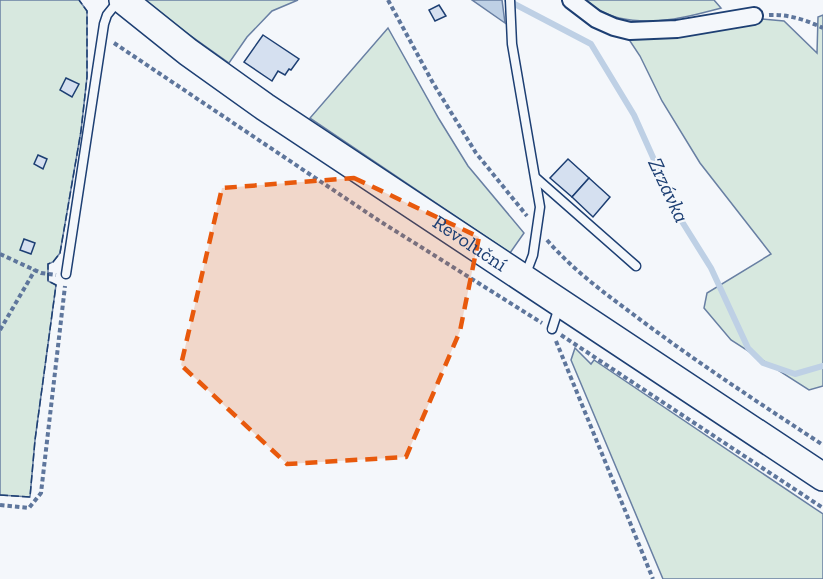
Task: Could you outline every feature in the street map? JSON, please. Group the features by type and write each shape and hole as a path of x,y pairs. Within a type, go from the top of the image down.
{"main road":[{"name":"Revoluční","path":"121,0 218,74 823,477"}],"street":[{"path":"571,0 596,19 630,31 677,28 754,16"}],"lane":[{"path":"66,274 102,35 106,17 121,0"},
{"path":"510,0 512,44 540,207 533,255 524,279"},
{"path":"536,178 636,266"},
{"path":"552,329 570,310"}],"path":[{"path":"388,0 433,83 476,153 537,229 564,258 602,291 691,358 823,445"},
{"path":"754,16 779,14 805,20 823,28"},
{"path":"102,35 378,220 588,352 823,508"},
{"path":"0,254 48,274 66,274 41,493 29,508 0,505"},
{"path":"0,330 35,270"},
{"path":"552,329 654,579"}],"highlighted area":[{"path":"354,178 479,237 460,331 406,457 287,464 181,365 222,188"}],"shaded area":[{"path":"0,0 79,0 87,11 87,77 81,131 60,253 53,262 48,264 48,281 56,285 35,440 30,497 0,495"},
{"path":"145,0 298,0 272,11 247,37 229,63"},
{"path":"582,0 714,0 721,8 683,17 645,21 614,17"},
{"path":"823,15 823,386 809,390 731,340 704,308 707,293 771,254 700,163 662,101 640,56 628,38 761,19 784,21 817,53 818,17"},
{"path":"388,28 468,166 524,233 510,253 310,118"},
{"path":"575,348 591,364 594,360 823,514 823,579 663,579 571,360"}],"water":[{"path":"472,0 502,0 505,23"}],"building":[{"path":"439,5 446,16 435,21 429,10"},
{"path":"263,35 299,59 285,75 278,71 272,81 244,62"},
{"path":"66,78 79,84 72,97 60,90"},
{"path":"38,155 47,159 43,169 34,164"},
{"path":"568,159 589,178 572,197 550,178"},
{"path":"589,178 610,197 593,217 572,197"},
{"path":"24,239 35,243 31,254 20,250"}],"waterway":[{"name":"Zrzávka","path":"507,0 591,44 634,115 681,220 711,268 748,348 763,363 795,374 823,366"}],"fence":[{"path":"0,495 30,497 35,440 56,285 48,281 48,264 53,262 60,253 81,131 87,77 87,11 79,0"}]}
